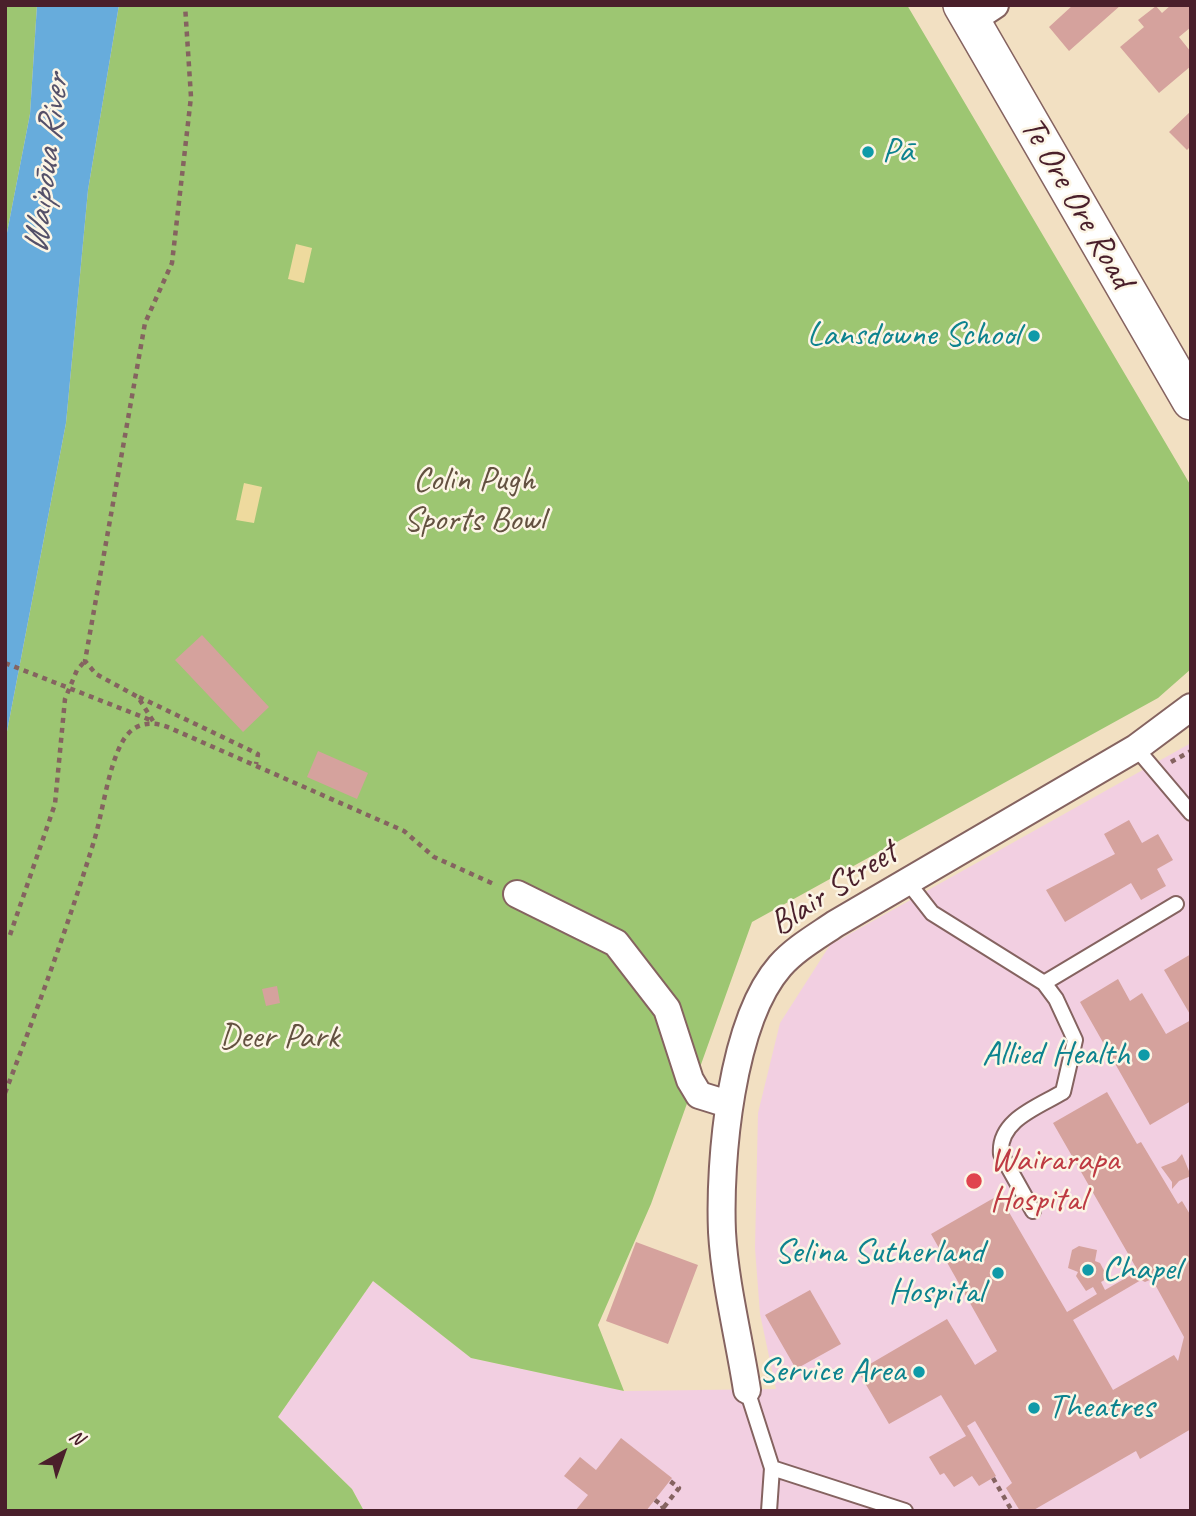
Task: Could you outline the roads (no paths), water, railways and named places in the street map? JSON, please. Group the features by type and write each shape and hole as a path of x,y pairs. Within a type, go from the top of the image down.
{"main road":[{"name":"Te Ore Ore Road","path":"976,11 1191,401"}],"street":[{"name":"Blair Street","path":"747,1390 722,1233 728,1104 754,1009 780,966 798,949 907,881 1136,748 1191,708"},
{"path":"517,894 616,943 667,1009 690,1080 698,1095 728,1104"}],"lane":[{"path":"1136,748 1191,813"},
{"path":"907,881 932,913 1044,984 1068,1019 1075,1040 1074,1055 1063,1092 1011,1124 1003,1133 1000,1144 1001,1154 1034,1211"},
{"path":"1044,984 1176,904"},
{"path":"747,1390 772,1468 769,1511"},
{"path":"772,1468 905,1511"}],"water":[{"name":"Waipōua River","path":"37,5 119,5 88,190 66,423 5,742 5,243 30,114"}],"place":[{"name":"Pā","path":"868,152"},
{"name":"Lansdowne School","path":"1034,336"},
{"name":"Allied Health","path":"1144,1055"},
{"name":"Wairarapa Hospital","path":"974,1181"},
{"name":"Chapel","path":"1088,1270"},
{"name":"Selina Sutherland Hospital","path":"998,1273"},
{"name":"Service Area","path":"919,1372"},
{"name":"Theatres","path":"1034,1408"}],"park label":[{"name":"Colin Pugh Sports Bowl","path":"474,501"},
{"name":"Deer Park","path":"279,1038"}]}
